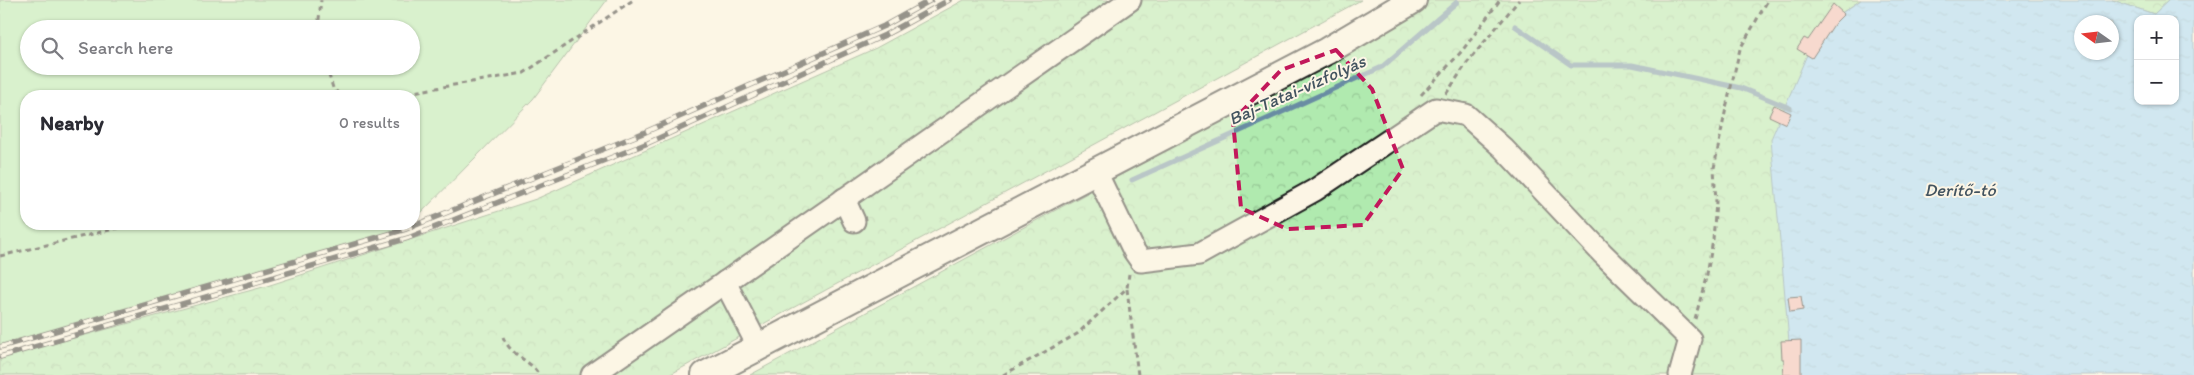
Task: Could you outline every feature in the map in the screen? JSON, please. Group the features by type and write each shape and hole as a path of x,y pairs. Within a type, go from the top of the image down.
{"main road":[{"path":"705,375 1327,51 1413,0"}],"street":[{"path":"592,375 844,199 936,125 1130,0"},
{"path":"1096,172 1134,251 1142,261 1198,254 1315,190 1428,103 1466,115 1496,141 1603,254 1690,339 1680,375"},
{"path":"844,199 854,221"},
{"path":"725,282 758,346"}],"path":[{"path":"319,20 321,0"},
{"path":"420,91 524,73 633,0"},
{"path":"1428,103 1462,51 1500,0"},
{"path":"1428,103 1467,63 1519,0"},
{"path":"1690,339 1708,274 1716,202 1714,168 1730,92 1740,49 1768,0"},
{"path":"329,75 335,90"},
{"path":"0,256 110,230"},
{"path":"1134,251 1127,288 1138,375"},
{"path":"1003,375 1076,334 1127,288"},
{"path":"503,337 508,349 536,369 539,375"}],"highlighted area":[{"path":"1336,50 1372,89 1403,169 1363,225 1287,229 1241,208 1233,121 1281,70"}],"green space":[{"path":"0,0 607,0 533,99 420,214 420,90 20,90 20,230 403,230 0,347"},
{"path":"964,0 1361,0 669,375 0,375 0,358 267,286 536,199 876,48"},
{"path":"1430,0 1861,0 1817,29 1792,375 750,375 1256,102"},
{"path":"2112,0 2169,0 2154,14"}],"water":[{"name":"Derítő-tó","path":"1861,0 2112,0 2154,14 2169,0 2194,0 2194,375 1792,375 1771,139 1818,29"}],"building":[{"path":"1833,4 1844,14 1835,23 1812,58 1797,49 1804,38 1808,40"},
{"path":"1774,105 1791,113 1786,124 1769,116"},
{"path":"1801,296 1803,310 1790,312 1788,297"},
{"path":"1801,340 1801,375 1783,375 1784,359 1782,359 1781,341"}],"waterway":[{"name":"Baj-Tatai-vízfolyás","path":"1132,180 1382,67 1457,2"},
{"name":"Baj-Tatai-vízfolyás","path":"1515,26 1571,65 1632,65 1741,88 1790,108"}],"railway":[{"path":"420,223 643,133 884,26 931,0"},
{"path":"0,357 408,238 648,143 885,35 949,0"},
{"path":"0,347 403,230"}]}
